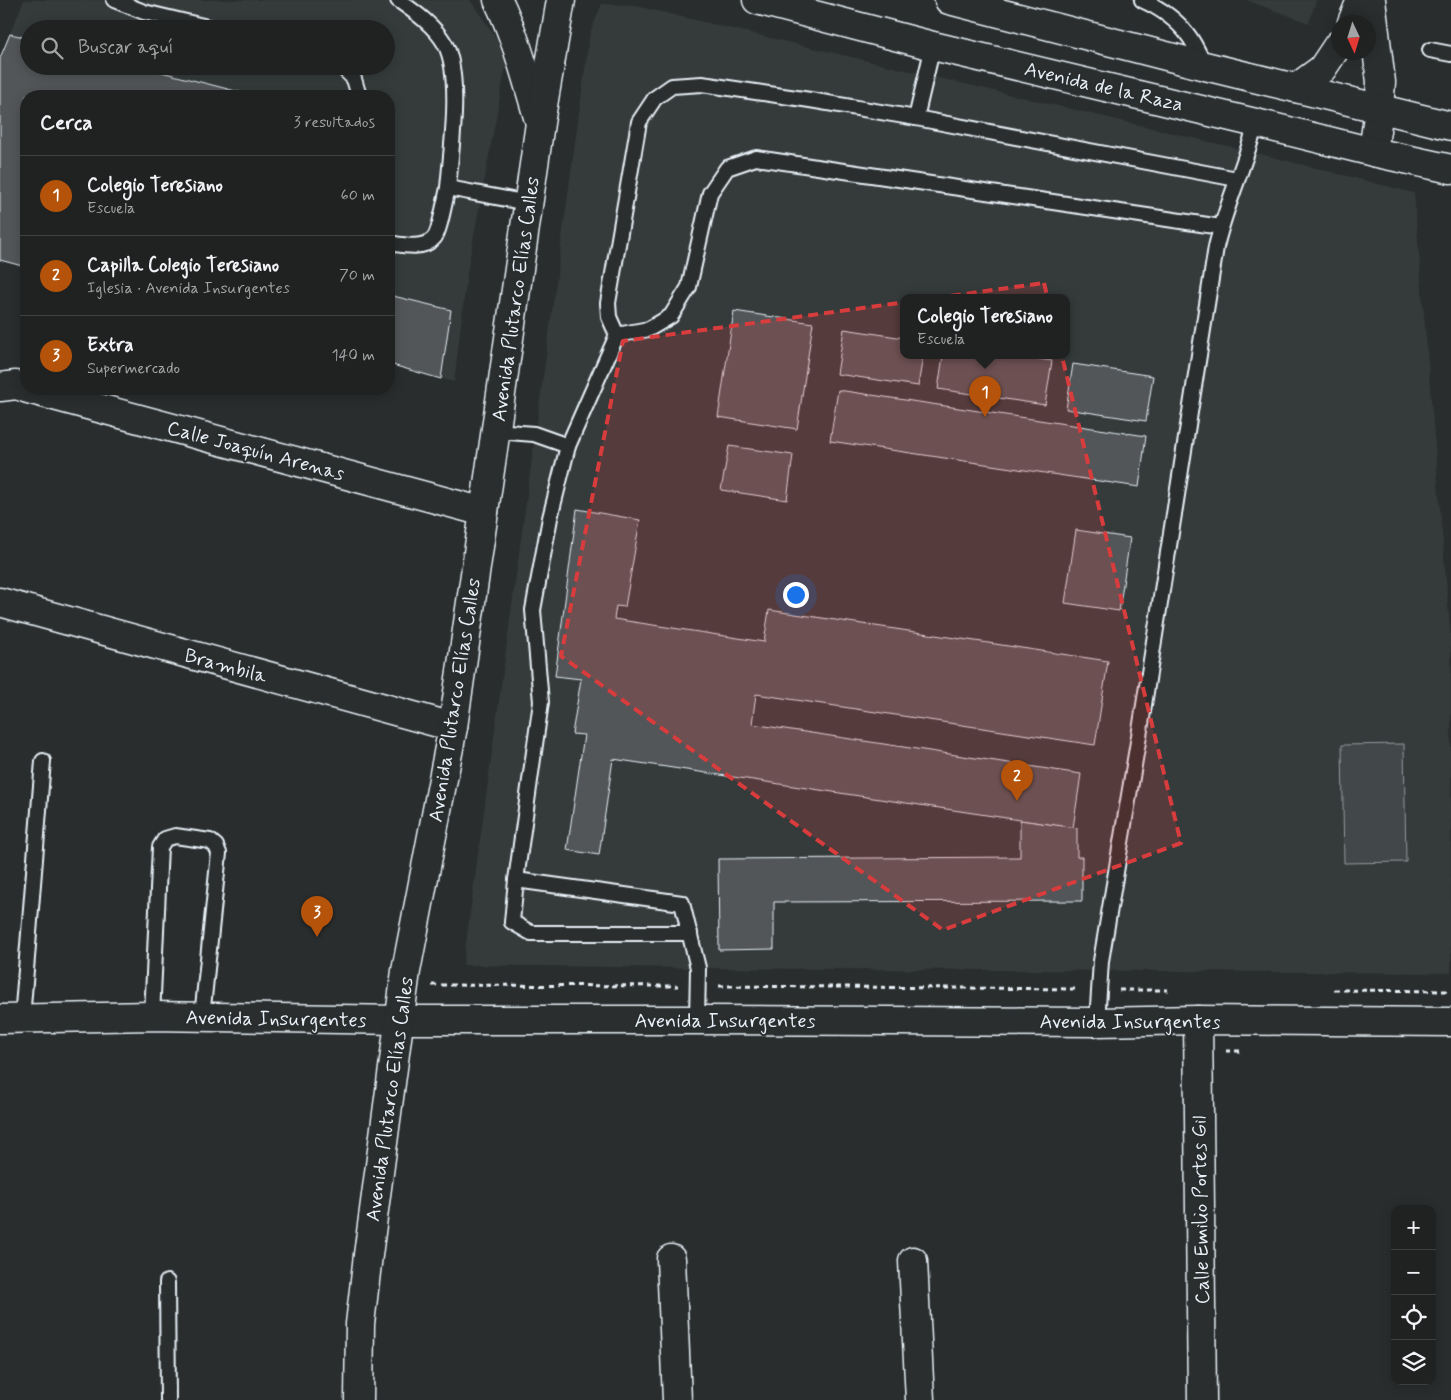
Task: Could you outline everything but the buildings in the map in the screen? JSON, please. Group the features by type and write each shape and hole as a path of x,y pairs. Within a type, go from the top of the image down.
{"street":[{"path":"498,0 508,19 540,123"},
{"name":"Avenida Plutarco Elías Calles","path":"359,1400 360,1324 404,985 453,727 528,202 561,0"},
{"name":"Avenida de la Raza","path":"757,0 933,46 1451,169"},
{"path":"949,0 1205,66 1451,126"},
{"path":"1355,15 1361,0"},
{"path":"1371,0 1381,82 1373,152"},
{"path":"1296,88 1322,69 1331,56"},
{"name":"Calle Joaquín Arenas","path":"0,386 20,387"},
{"name":"Calle Joaquín Arenas","path":"49,395 484,512"},
{"name":"Brambila","path":"0,602 453,727"},
{"name":"Avenida Insurgentes","path":"11,1019 152,1016 400,1020 1097,1022 1198,1020 1451,1022"},
{"name":"Calle Emilio Portes Gil","path":"1198,1020 1202,1400"},
{"path":"672,1259 677,1400"},
{"path":"913,1261 920,1400"}],"lane":[{"path":"114,0 144,12 178,20"},
{"path":"395,244 404,246 426,243 434,238 437,231 448,188 454,96 451,58 444,43 432,27 398,0"},
{"path":"1142,0 1174,18 1189,36 1205,66"},
{"path":"916,118 933,46"},
{"path":"1430,50 1451,54"},
{"path":"350,75 354,79 357,90"},
{"path":"690,933 532,932 512,922 516,880 541,702 533,610 550,518 568,446 617,335 609,317 608,303 639,122 655,98 672,86 702,84 916,118 1237,179"},
{"path":"1097,1022 1101,961 1141,724 1216,247 1256,122"},
{"path":"617,335 649,329 671,316 689,287 710,193 727,168 756,158 1221,227"},
{"path":"448,188 528,202"},
{"path":"496,431 534,434 568,446"},
{"path":"11,1019 43,761"},
{"path":"152,1016 160,847 165,839 175,836 210,841 216,846 219,854 202,1017"},
{"path":"516,880 682,903 698,968 697,1020"},
{"path":"167,1282 168,1400"}],"path":[{"path":"404,985 1176,990"},
{"path":"1333,990 1451,990"}],"highlighted area":[{"path":"1044,283 1181,843 943,930 561,656 623,341"}],"shaded area":[{"path":"24,0 470,0 508,54 467,273 454,382 395,366 395,90 20,90 20,265 0,260 0,58"},
{"path":"1246,0 1316,0 1309,23"},
{"path":"602,4 636,6 1248,151 1414,193 1451,641 1451,973 463,965 590,33"},
{"path":"1404,744 1406,862 1344,863 1342,745"}],"place":[{"name":"Colegio Teresiano","path":"985,417"},
{"name":"Capilla Colegio Teresiano","path":"1017,801"},
{"name":"Extra","path":"317,937"}]}
